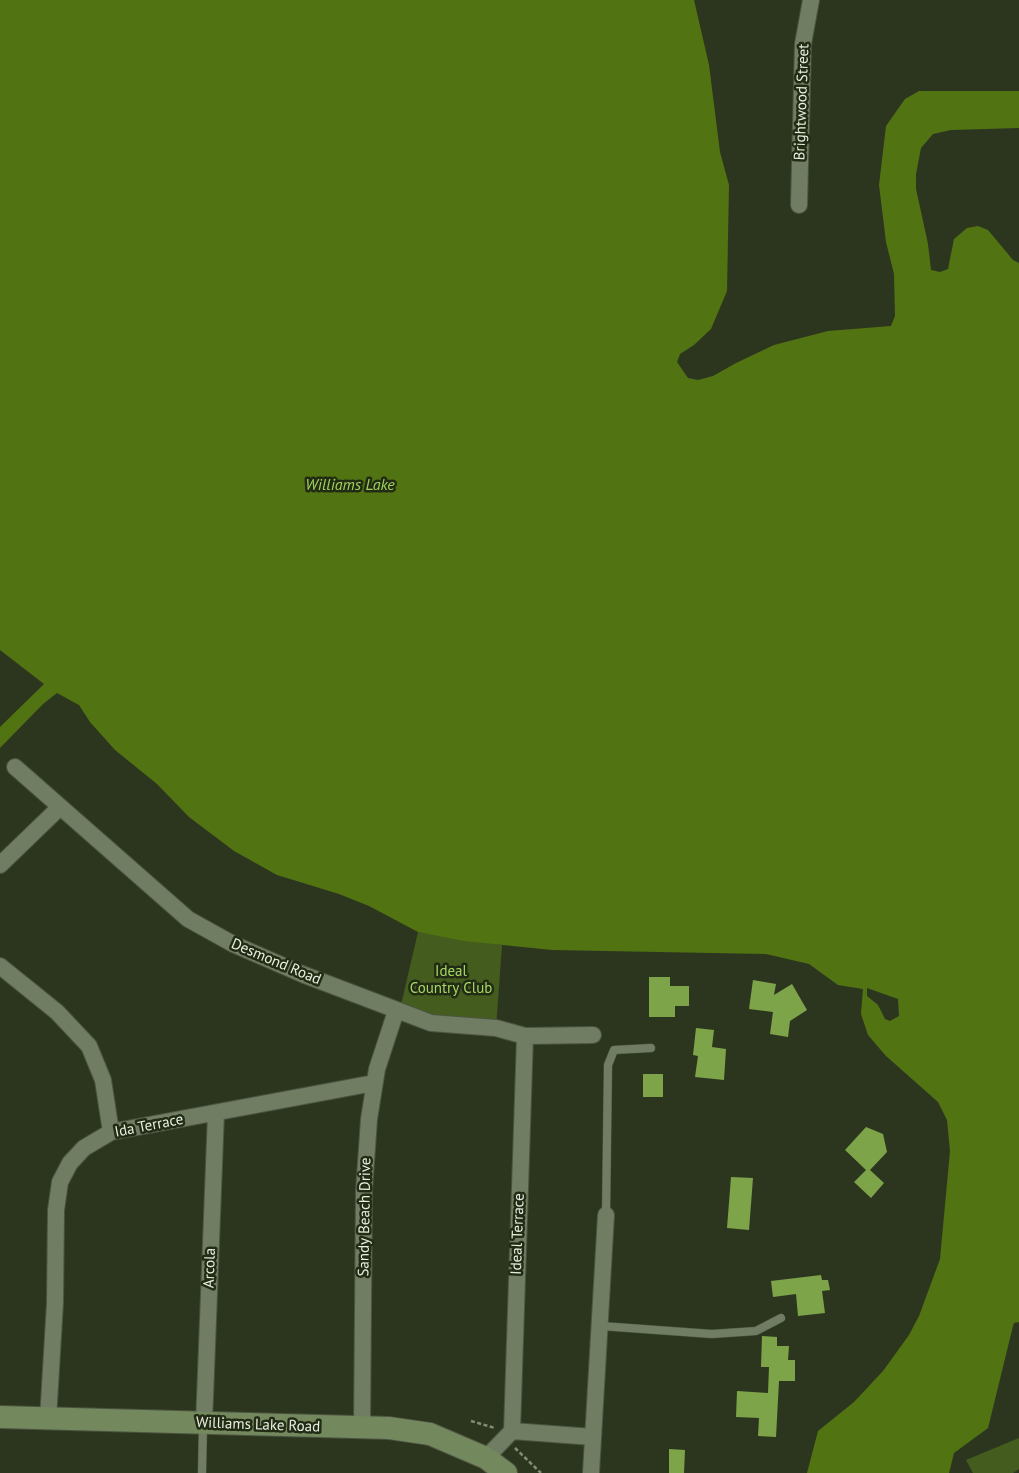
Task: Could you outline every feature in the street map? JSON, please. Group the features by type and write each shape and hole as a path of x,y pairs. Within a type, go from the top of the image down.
{"main road":[{"name":"Williams Lake Road","path":"0,1417 389,1428 430,1434 486,1458 506,1473"}],"street":[{"name":"Brightwood Street","path":"799,205 803,44 812,0"},
{"name":"Desmond Road","path":"15,767 188,919 233,944 396,1011 431,1023 496,1028 525,1036 593,1036"},
{"path":"0,865 60,808"},
{"path":"0,966 57,1012 90,1046 103,1080 111,1132"},
{"name":"Sandy Beach Drive","path":"362,1428 364,1191 369,1119 374,1083 396,1011"},
{"name":"Ideal Terrace","path":"507,1435 525,1036"},
{"name":"Ida Terrace","path":"48,1419 55,1302 56,1210 60,1182 70,1163 84,1148 111,1132 374,1083"},
{"name":"Arcola","path":"204,1423 216,1113"},
{"path":"591,1473 606,1215"},
{"path":"486,1458 507,1435 593,1437"}],"lane":[{"path":"606,1215 608,1065 614,1050 651,1048"},
{"path":"601,1326 721,1333 756,1332 781,1318"},
{"path":"202,1473 204,1423"}],"path":[{"path":"471,1421 507,1435 541,1473"}],"green space":[{"name":"Ideal Country Club","path":"418,932 502,945 496,1028 431,1023 401,1005"},
{"path":"1019,1438 1019,1469 1013,1473 973,1473 966,1460"}],"water":[{"name":"Williams Lake","path":"0,0 694,0 709,65 720,152 729,185 727,291 711,329 694,345 680,354 677,362 688,378 698,380 713,376 774,345 828,331 891,326 895,316 894,274 886,242 879,185 886,126 905,99 919,91 1019,91 1019,128 951,130 933,134 921,148 916,174 916,189 928,244 931,270 940,272 948,269 954,239 967,228 978,226 988,230 1013,260 1019,263 1019,1322 1014,1323 1013,1326 988,1428 954,1453 949,1473 807,1473 818,1431 854,1402 883,1371 909,1335 919,1316 940,1259 950,1151 947,1120 938,1102 886,1056 868,1035 861,1014 863,989 838,985 809,964 766,954 552,950 464,941 418,932 369,906 339,894 277,875 234,851 189,817 157,784 115,750 90,722 79,705 57,693 43,704 0,748 0,727 44,684 0,650","holes":["867,988 898,999 899,1016 890,1021 885,1019 878,1005 867,996"]}],"building":[{"path":"649,977 670,977 670,986 689,986 689,1006 675,1006 675,1017 649,1017"},
{"path":"753,980 776,984 774,995 792,984 807,1010 790,1021 788,1037 770,1034 773,1012 749,1009"},
{"path":"696,1028 714,1030 712,1047 726,1049 724,1080 695,1077 698,1056 693,1055"},
{"path":"643,1074 663,1074 663,1097 643,1097"},
{"path":"866,1127 883,1134 887,1152 870,1170 884,1183 871,1198 854,1182 866,1170 845,1150"},
{"path":"731,1177 753,1178 749,1230 727,1228"},
{"path":"821,1275 822,1280 828,1280 830,1290 822,1291 825,1313 798,1316 796,1294 773,1297 771,1281"},
{"path":"762,1336 777,1337 777,1346 789,1346 788,1360 795,1360 795,1381 779,1381 776,1437 758,1436 759,1418 736,1417 737,1391 768,1393 769,1367 761,1367"},
{"path":"669,1449 685,1450 684,1473 669,1473"}]}
